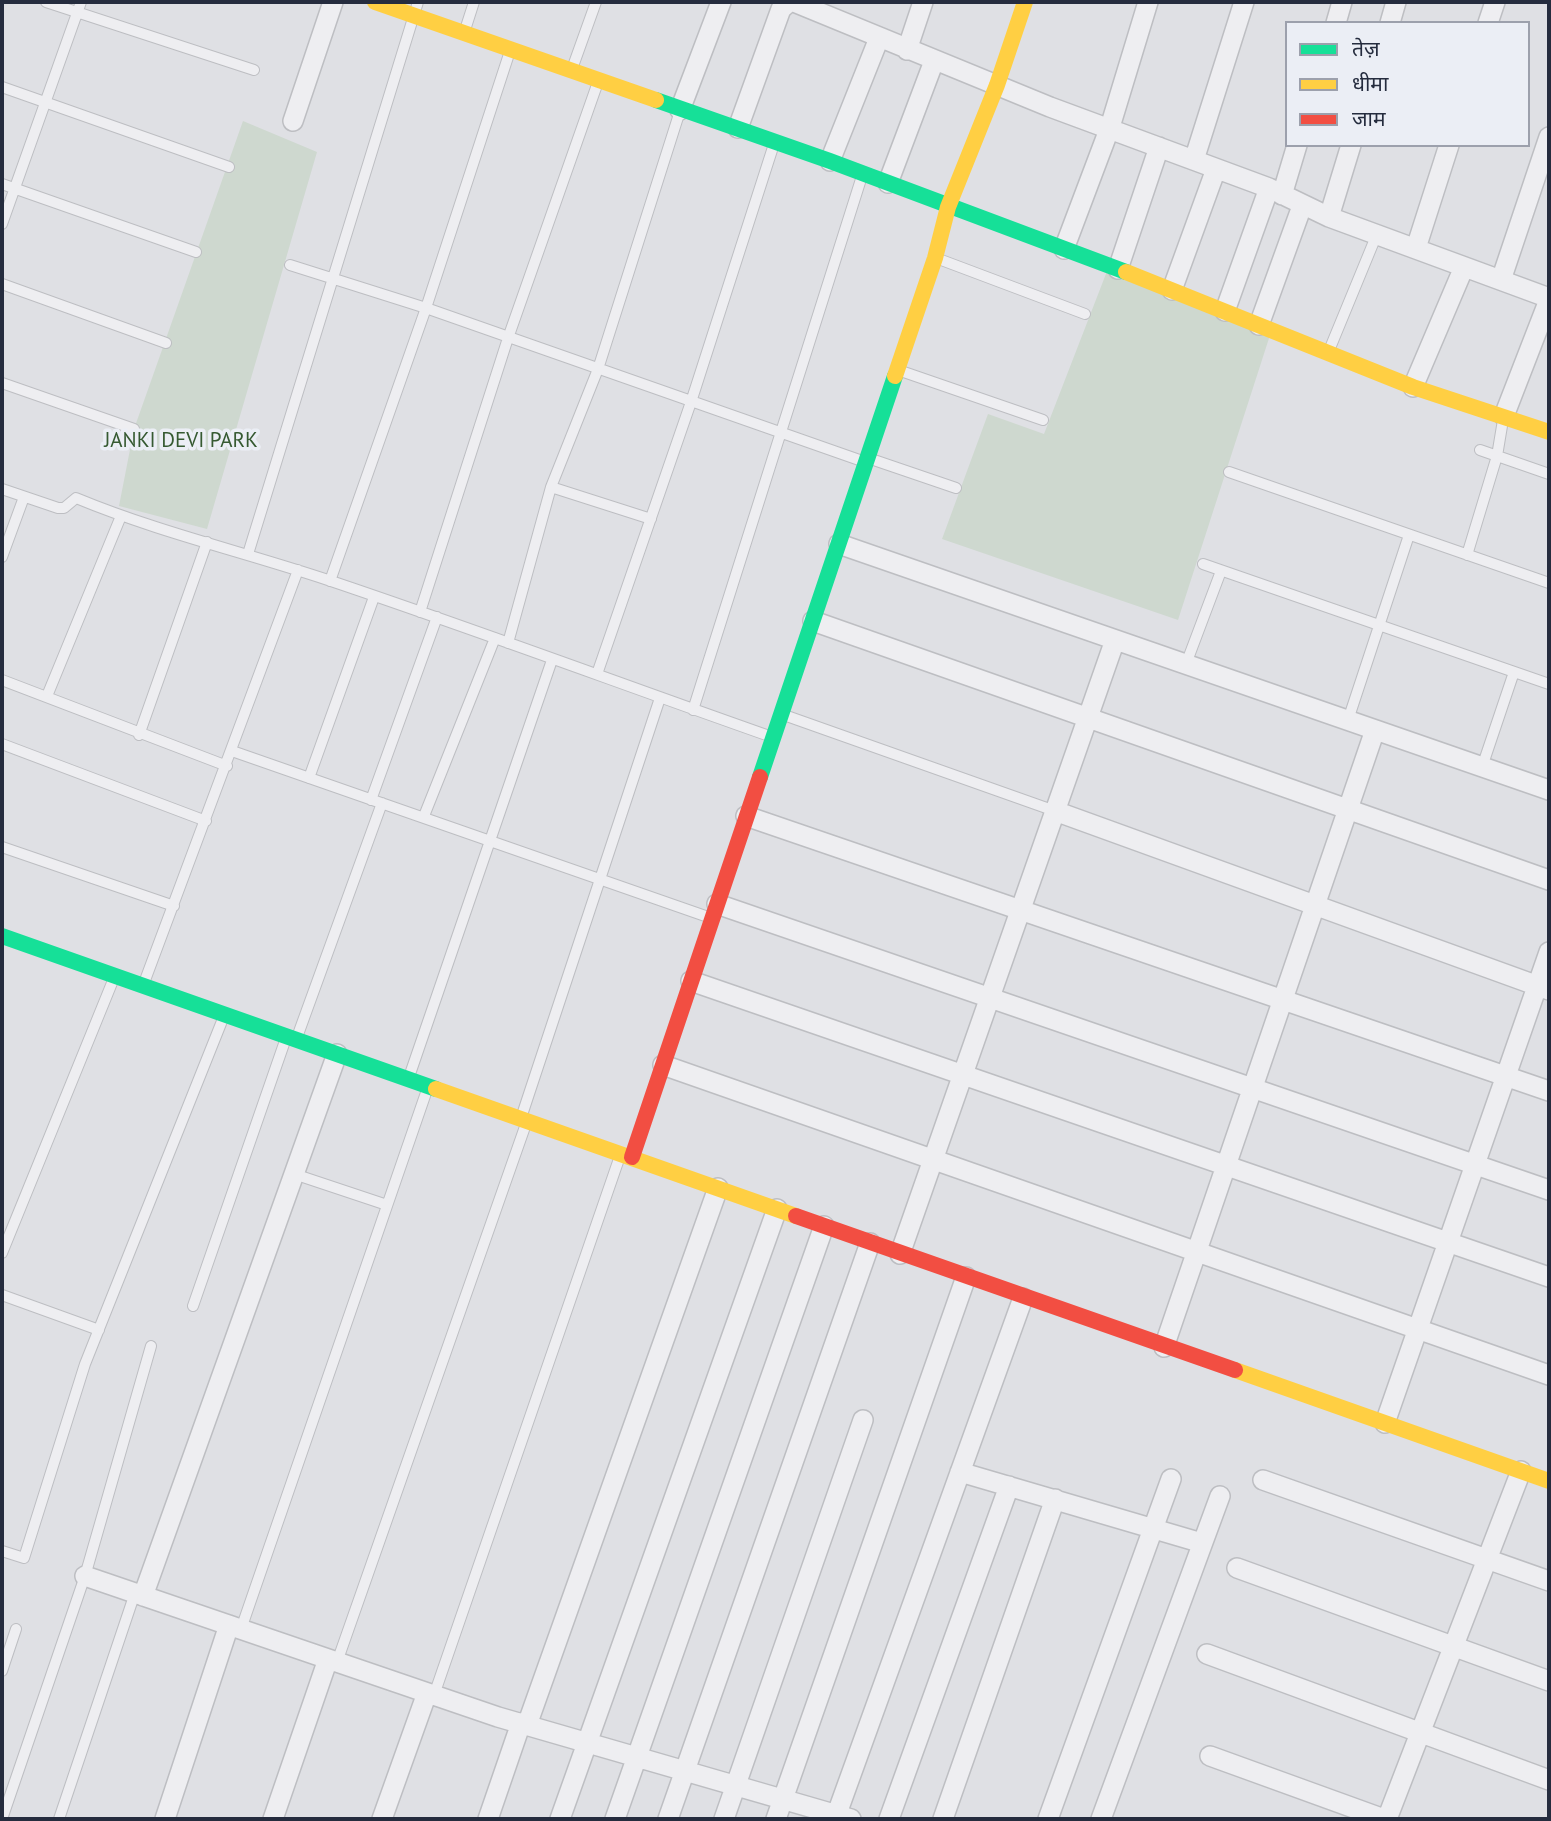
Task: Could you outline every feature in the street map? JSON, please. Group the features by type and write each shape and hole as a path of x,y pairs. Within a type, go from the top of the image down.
{"street":[{"path":"293,121 332,2"},
{"path":"375,2 416,8 465,31 680,110 830,161 1118,269 1413,387 1549,432"},
{"path":"680,110 721,2"},
{"path":"738,128 781,9 789,2 824,8 879,38 934,61 1275,191 1329,217 1549,299 1504,416"},
{"path":"907,50 923,2"},
{"path":"626,1155 663,1065 935,258 948,207 998,85 1025,2"},
{"path":"1064,249 1110,127 1148,2"},
{"path":"1194,160 1244,2"},
{"path":"1337,21 1342,2"},
{"path":"1391,21 1396,2"},
{"path":"1489,21 1495,2"},
{"path":"830,161 879,38"},
{"path":"888,183 934,61"},
{"path":"1501,280 1549,137"},
{"path":"1118,269 1159,147"},
{"path":"1225,312 1296,147"},
{"path":"1329,217 1350,147"},
{"path":"1416,248 1448,147"},
{"path":"1172,290 1216,169"},
{"path":"1259,325 1302,205"},
{"path":"1413,387 1464,267"},
{"path":"839,544 1549,790"},
{"path":"813,621 1549,880"},
{"path":"900,1254 1115,639"},
{"path":"1164,1347 1376,730"},
{"path":"1055,811 1543,988"},
{"path":"746,816 1549,1091"},
{"path":"715,911 989,997 1549,1190"},
{"path":"3,938 1549,1481"},
{"path":"1385,1423 1506,1076 1543,988 1549,952"},
{"path":"691,981 1549,1278"},
{"path":"139,1594 337,1055"},
{"path":"663,1065 1549,1375"},
{"path":"488,1819 718,1188"},
{"path":"560,1819 777,1209"},
{"path":"615,1819 824,1226"},
{"path":"668,1819 870,1243"},
{"path":"776,1819 966,1277"},
{"path":"85,1576 524,1724 841,1818 1023,1298"},
{"path":"724,1819 863,1420"},
{"path":"1210,1756 1386,1819 1521,1471"},
{"path":"960,1472 1202,1543"},
{"path":"1048,1819 1171,1479"},
{"path":"1263,1480 1549,1581"},
{"path":"889,1819 1009,1486"},
{"path":"1101,1819 1220,1496"},
{"path":"943,1819 1055,1499"},
{"path":"1237,1569 1549,1681"},
{"path":"165,1819 235,1627"},
{"path":"1207,1654 1549,1780"},
{"path":"273,1819 332,1660"},
{"path":"382,1819 431,1694"}],"lane":[{"path":"46,2 79,6 254,70"},
{"path":"465,31 474,2"},
{"path":"572,69 596,2"},
{"path":"2,224 79,6"},
{"path":"248,554 416,8"},
{"path":"330,581 426,308 511,47"},
{"path":"420,612 508,338 599,79"},
{"path":"2,87 229,167"},
{"path":"508,643 551,487 598,369 680,110"},
{"path":"597,674 691,402 775,142"},
{"path":"693,710 863,174"},
{"path":"2,184 196,252"},
{"path":"1328,353 1377,234"},
{"path":"935,258 1085,314"},
{"path":"290,265 334,276 780,433 956,488"},
{"path":"2,284 166,343"},
{"path":"897,370 1043,420"},
{"path":"2,383 134,429"},
{"path":"1467,555 1497,456 1504,416"},
{"path":"1480,450 1549,474"},
{"path":"1229,472 1549,583"},
{"path":"551,487 651,519"},
{"path":"2,489 58,508 64,508 76,498 121,516 248,554 437,617 772,737"},
{"path":"2,557 24,497"},
{"path":"47,696 121,516"},
{"path":"1348,720 1409,535"},
{"path":"139,735 207,542"},
{"path":"1203,564 1549,684"},
{"path":"143,987 298,570"},
{"path":"1186,664 1221,570"},
{"path":"309,778 374,597"},
{"path":"371,800 437,617"},
{"path":"424,816 495,638"},
{"path":"409,1079 552,660"},
{"path":"1482,767 1514,672"},
{"path":"2,680 139,735 226,766"},
{"path":"332,1660 524,1119 660,698"},
{"path":"780,714 1055,811"},
{"path":"2,744 206,821"},
{"path":"232,751 601,880 715,911"},
{"path":"193,1306 291,1039 382,803"},
{"path":"2,846 174,906"},
{"path":"2,1253 115,977"},
{"path":"2,1551 24,1558 99,1330 224,1015"},
{"path":"235,1627 428,1086"},
{"path":"431,1694 626,1155"},
{"path":"294,1174 387,1205"},
{"path":"2,1295 99,1330"},
{"path":"2,1819 85,1576 151,1346"},
{"path":"59,1819 139,1594"},
{"path":"2,1671 16,1629"}],"green space":[{"name":"JANKI DEVI PARK","path":"243,121 317,152 207,529 119,506 134,429"},
{"path":"1109,266 1272,329 1178,620 942,539 988,414 1044,434"}],"traffic: fast":[{"path":"656,100 830,161 1126,272"},
{"path":"760,777 895,376"},
{"path":"2,936 436,1089"}],"traffic: slow":[{"path":"375,2 656,100"},
{"path":"895,376 935,258 948,207 997,85 1025,2"},
{"path":"1126,272 1413,387 1549,432"},
{"path":"436,1089 796,1216"},
{"path":"1235,1370 1549,1481"}],"traffic: jam":[{"path":"632,1157 760,777"},
{"path":"796,1216 1235,1370"}]}
